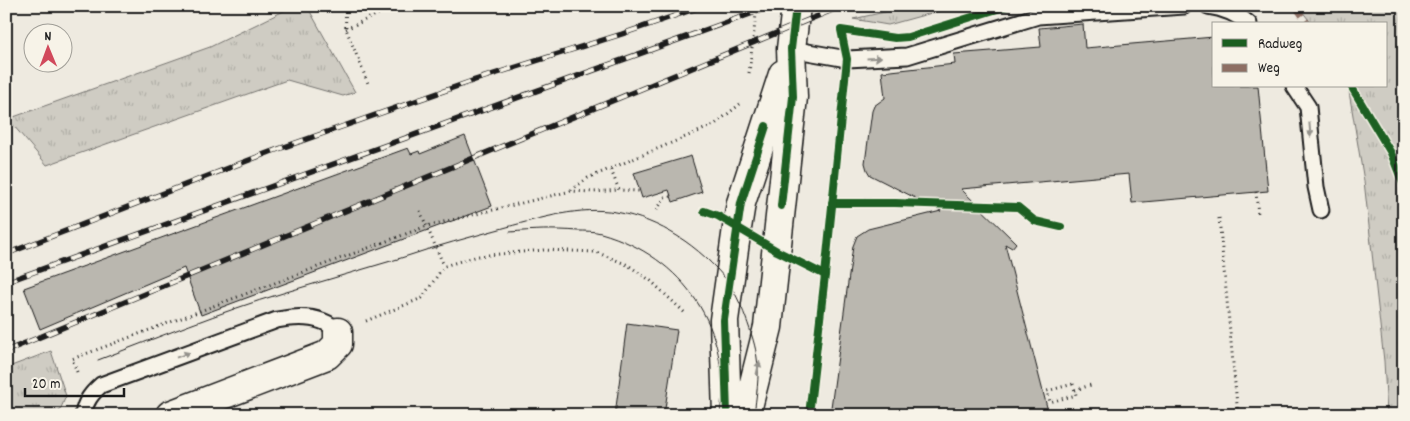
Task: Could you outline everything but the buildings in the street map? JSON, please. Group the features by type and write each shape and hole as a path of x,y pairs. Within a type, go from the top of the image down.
{"main road":[{"path":"746,415 768,327 792,97 791,49 796,6"},
{"path":"727,415 724,320 741,203 791,49"},
{"path":"170,415 319,359 327,355 338,344 338,332"}],"lane":[{"path":"791,49 847,59 907,56 1038,16 1184,6"},
{"path":"1208,6 1222,8 1238,14 1247,22"},
{"path":"1295,88 1308,107 1316,187 1321,210"},
{"path":"83,415 84,408 91,394 101,384 277,320 296,316 314,319 330,324 338,332"}],"path":[{"path":"344,6 346,29 369,86"},
{"path":"346,29 395,6"},
{"path":"747,82 757,6"},
{"path":"571,191 588,178 611,170 714,125 745,100"},
{"path":"611,170 619,190"},
{"path":"79,377 72,358 427,226 571,191 640,191"},
{"path":"1256,192 1258,215"},
{"path":"656,210 665,197 671,196"},
{"path":"832,203 895,203"},
{"path":"969,206 1018,207 1035,221 1061,228"},
{"path":"420,210 444,266"},
{"path":"1219,218 1238,415"},
{"path":"388,312 422,298 444,266 478,256 544,250 596,252 628,265 650,281 685,313"},
{"path":"1073,384 1074,390 1076,395 1050,402 1047,391 1073,384"},
{"path":"1074,390 1091,385"}],"green space":[{"path":"294,6 307,6 355,92 343,96 287,80 47,165 8,119 210,47"},
{"path":"912,6 957,6 888,25 853,19"},
{"path":"1298,6 1404,6 1404,415 1387,415 1384,361 1364,181 1348,88 1388,88 1388,22 1310,22"},
{"path":"51,351 66,396 58,415 6,415 6,368"}],"tram line":[{"path":"98,360 259,300 440,246 547,217 575,212 616,212 648,221 678,236 705,257 728,282 741,307 756,350 758,372 754,415"},
{"path":"510,232 552,230 601,233 630,244 656,259 678,278 696,300 710,326 718,353 722,383 720,415"}],"railway":[{"path":"6,254 270,152 475,80 622,34 703,6"},
{"path":"6,282 772,6"},
{"path":"6,351 842,6"}],"marked path":[{"path":"1295,6 1307,22"}],"cycle path":[{"path":"781,206 793,97 791,49 796,6"},
{"path":"809,415 847,59 841,30 895,38 908,37 1007,6"},
{"path":"1352,88 1391,153 1404,186"},
{"path":"727,415 724,320 741,203 766,126"},
{"path":"832,203 1018,207 1035,221 1061,227"},
{"path":"704,211 718,216 777,251 825,275"}]}
